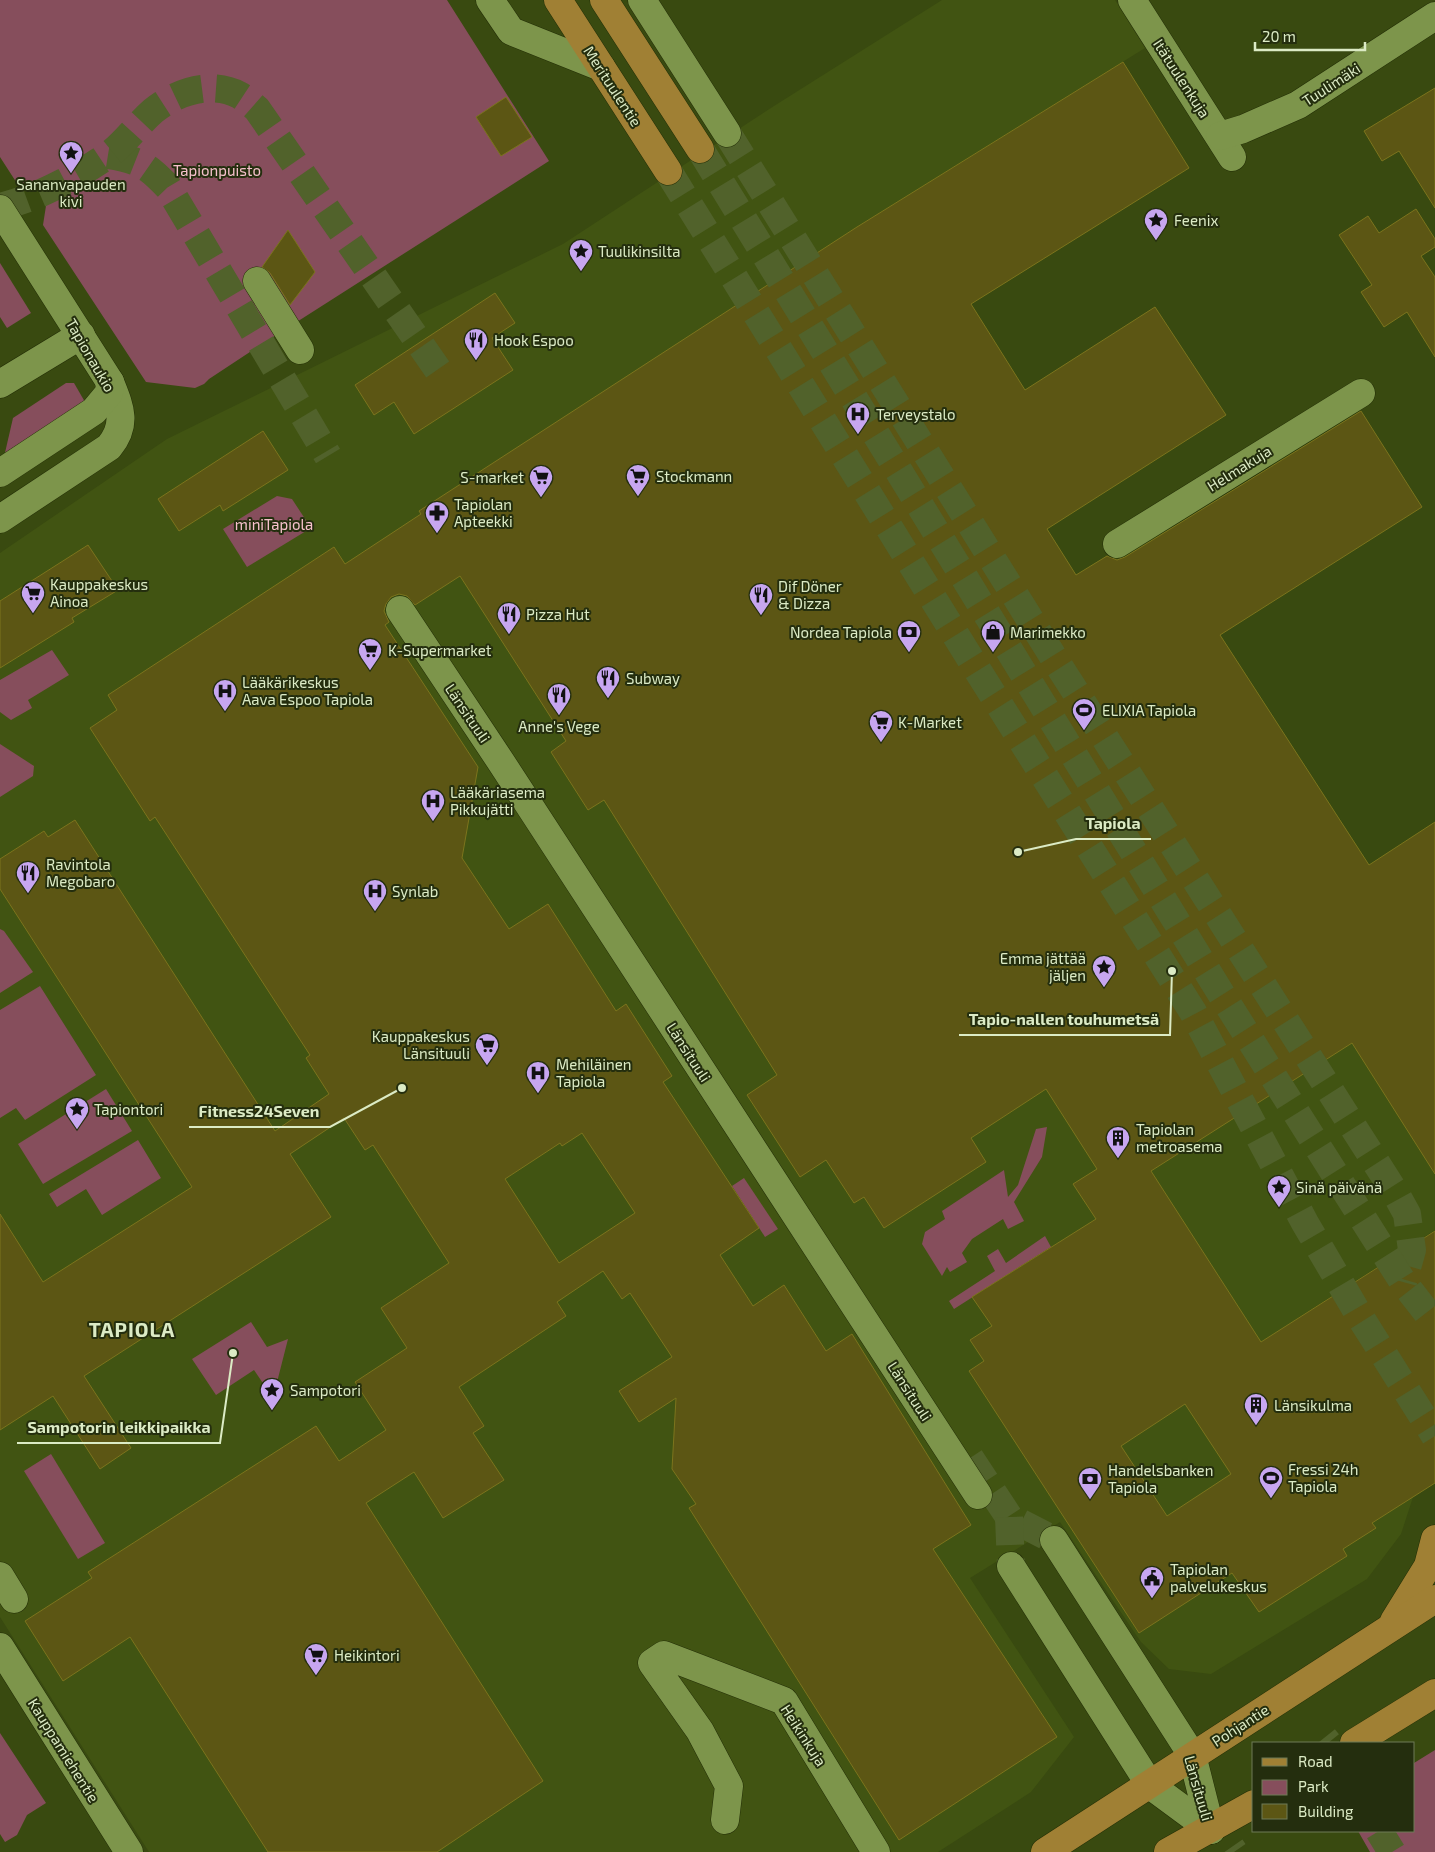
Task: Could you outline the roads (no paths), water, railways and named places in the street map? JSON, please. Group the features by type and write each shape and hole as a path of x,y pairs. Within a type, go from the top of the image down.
{"main road":[{"name":"Merituulentie","path":"558,0 668,171"},
{"path":"604,0 700,149"},
{"path":"1391,1626 1428,1566 1435,1539"},
{"name":"Pohjantie","path":"1045,1852 1435,1599"},
{"path":"1356,1742 1435,1694"},
{"path":"1390,1720 1435,1712"},
{"path":"1168,1852 1211,1830 1252,1805"}],"street":[{"path":"490,0 510,31 600,66"},
{"path":"642,0 727,133"},
{"name":"Itätuulenkuja","path":"1132,0 1226,147"},
{"name":"Tuulimäki","path":"1226,147 1242,129 1298,105 1435,16"},
{"name":"Tapionaukio","path":"0,209 110,382 118,402 120,414 118,436 109,447 0,519"},
{"path":"258,281 300,350"},
{"path":"0,384 81,335"},
{"path":"0,473 94,411 109,392 110,382"},
{"name":"Helmakuja","path":"1118,544 1361,393"},
{"name":"Länsituuli","path":"400,610 978,1495"},
{"name":"Länsituuli","path":"1054,1540 1192,1756 1211,1830"},
{"name":"Länsituuli","path":"1011,1566 1150,1785 1211,1830"},
{"path":"0,1576 14,1599"},
{"name":"Kauppamiehentie","path":"0,1647 129,1852"},
{"name":"Heikinkuja","path":"725,1820 728,1786 700,1731 652,1663 664,1655 784,1701 876,1852"}],"tunnel":[{"path":"0,207 42,193 95,164 119,146 153,111 172,98 206,88 217,88 241,96 257,109 445,380"},
{"path":"727,133 1059,666 1396,1194 1407,1214 1412,1250 1403,1282"},
{"path":"700,149 1220,992 1403,1282 1435,1323"},
{"path":"108,155 128,159 142,165 154,173 168,187 328,456"},
{"path":"668,171 978,671 1193,1012 1305,1223 1359,1315 1435,1436"},
{"path":"970,1458 1009,1517 1054,1540"},
{"path":"1009,1517 1011,1566"},
{"path":"1324,1738 1327,1742"},
{"path":"1207,1813 1234,1852"},
{"path":"1380,1832 1392,1852"}],"place":[{"name":"Sananvapauden kivi","path":"71,174"},
{"name":"Feenix","path":"1156,241"},
{"name":"Tuulikinsilta","path":"581,272"},
{"name":"Hook Espoo","path":"476,361"},
{"name":"Terveystalo","path":"858,435"},
{"name":"Stockmann","path":"638,497"},
{"name":"S-market","path":"541,498"},
{"name":"Tapiolan Apteekki","path":"437,534"},
{"name":"Kauppakeskus Ainoa","path":"33,614"},
{"name":"Dif Döner & Dizza","path":"761,616"},
{"name":"Pizza Hut","path":"509,635"},
{"name":"Nordea Tapiola","path":"909,653"},
{"name":"Marimekko","path":"993,653"},
{"name":"K-Supermarket","path":"370,671"},
{"name":"Subway","path":"608,699"},
{"name":"Lääkärikeskus Aava Espoo Tapiola","path":"225,712"},
{"name":"Anne's Vege","path":"559,716"},
{"name":"ELIXIA Tapiola","path":"1084,731"},
{"name":"K-Market","path":"881,743"},
{"name":"Lääkäriasema Pikkujätti","path":"433,822"},
{"name":"Tapiola","path":"1018,852"},
{"name":"Ravintola Megobaro","path":"28,894"},
{"name":"Synlab","path":"375,912"},
{"name":"Tapio-nallen touhumetsä","path":"1172,971"},
{"name":"Emma jättää jäljen","path":"1104,988"},
{"name":"Kauppakeskus Länsituuli","path":"487,1066"},
{"name":"Fitness24Seven","path":"402,1088"},
{"name":"Mehiläinen Tapiola","path":"538,1094"},
{"name":"Tapiontori","path":"77,1130"},
{"name":"Tapiolan metroasema","path":"1118,1159"},
{"name":"Sinä päivänä","path":"1279,1208"},
{"name":"Sampotorin leikkipaikka","path":"233,1353"},
{"name":"Sampotori","path":"272,1411"},
{"name":"Länsikulma","path":"1256,1426"},
{"name":"Fressi 24h Tapiola","path":"1271,1499"},
{"name":"Handelsbanken Tapiola","path":"1090,1500"},
{"name":"Tapiolan palvelukeskus","path":"1152,1599"},
{"name":"Heikintori","path":"316,1676"}],"district":[{"name":"TAPIOLA","path":"132,1329"}],"park label":[{"name":"Tapionpuisto","path":"217,170"},
{"name":"miniTapiola","path":"274,524"}]}
